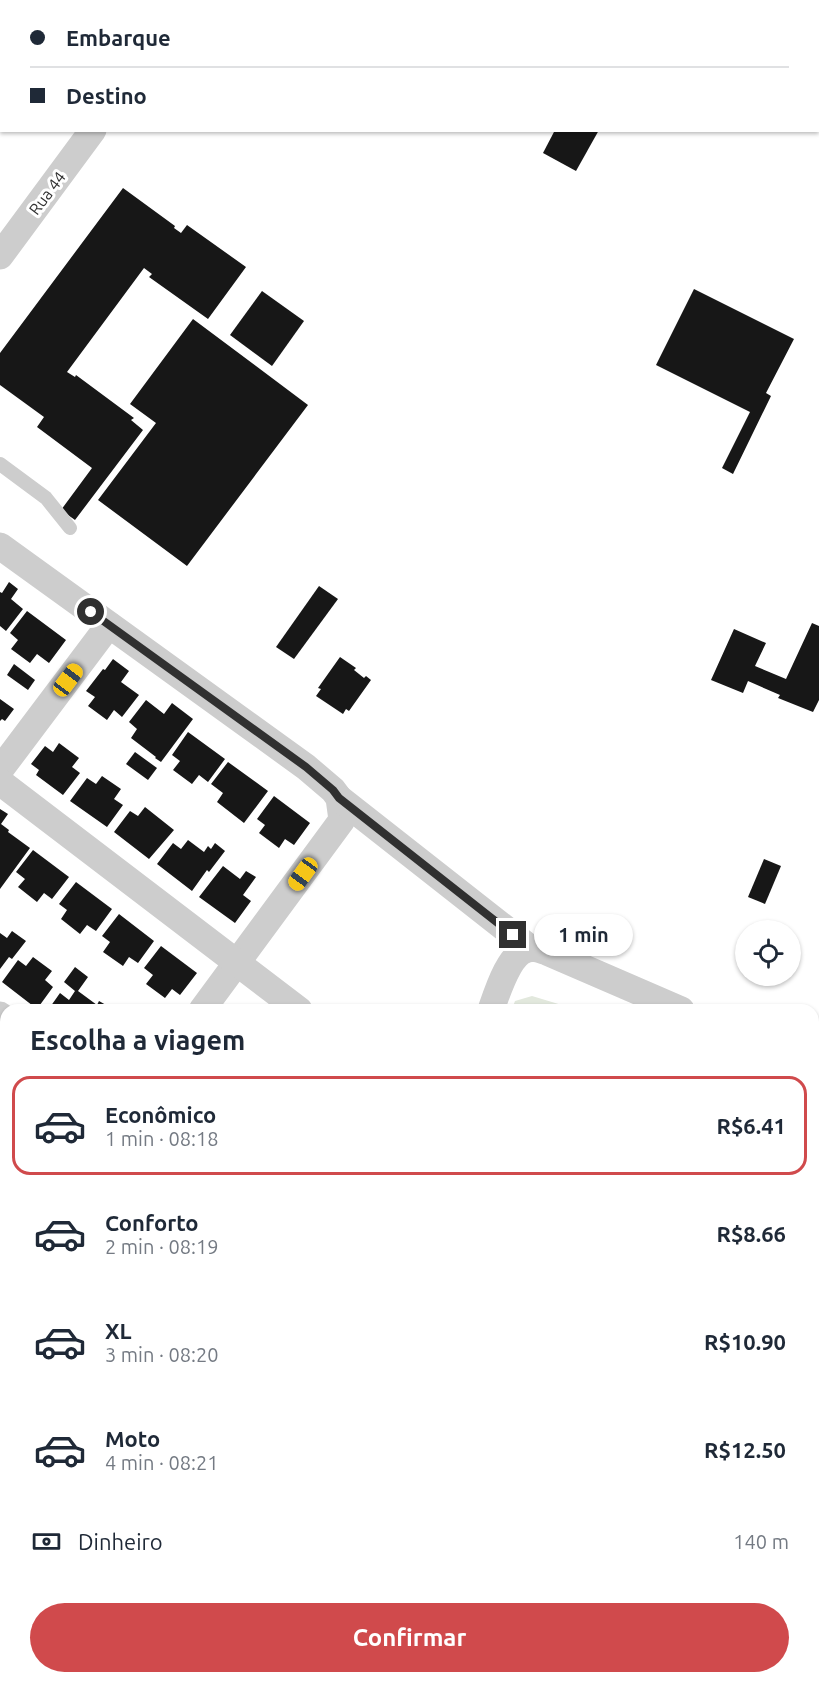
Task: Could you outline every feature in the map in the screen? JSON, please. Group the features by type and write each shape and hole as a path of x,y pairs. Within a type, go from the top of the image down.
{"street":[{"name":"Rua 44","path":"3,246 91,132"},
{"path":"0,546 306,767 339,798 530,948 547,952 667,1004"},
{"path":"0,770 109,625"},
{"path":"0,782 292,1004"},
{"path":"206,1004 342,820 339,798"},
{"path":"494,1004 512,960 520,952 530,948"}],"lane":[{"path":"0,464 46,498 70,528"}],"shaded area":[{"path":"532,996 558,1004 514,1004 515,1001"}],"building":[{"path":"554,132 598,132 576,171 543,153"},
{"path":"123,188 175,226 174,228 181,233 187,225 246,267 208,319 149,277 152,274 144,268 67,372 75,377 76,375 134,418 131,420 143,430 75,520 61,510 92,468 37,427 44,417 0,385 0,353"},
{"path":"694,289 794,339 766,393 771,396 733,474 722,468 750,412 656,365"},
{"path":"262,291 304,321 272,366 230,335"},
{"path":"193,319 308,405 187,566 98,500 156,423 130,404"},
{"path":"9,582 18,589 11,599 23,609 6,631 0,626 0,592 2,593"},
{"path":"319,586 338,599 294,659 276,647"},
{"path":"27,611 66,640 49,663 37,654 30,663 11,649 18,640 10,633"},
{"path":"812,623 819,626 819,700 813,712 778,698 780,695 748,681 743,693 711,680 734,629 766,643 755,666 786,679"},
{"path":"340,657 356,668 354,670 364,678 366,676 371,680 349,711 346,709 343,714 316,696 321,689 318,688"},
{"path":"113,659 129,671 121,682 139,695 122,717 114,710 107,720 88,706 95,697 86,691"},
{"path":"14,664 35,680 28,690 7,675"},
{"path":"0,699 14,709 5,721 2,719 0,721"},
{"path":"146,700 164,714 172,703 193,719 161,762 131,738 137,729 129,722"},
{"path":"188,732 225,759 208,782 199,775 192,784 173,770 180,761 172,755"},
{"path":"59,743 79,758 72,767 80,773 63,795 36,775 39,770 31,764 45,746 53,752"},
{"path":"135,752 157,768 148,780 126,764"},
{"path":"228,762 268,791 244,823 217,802 223,793 211,784"},
{"path":"102,776 121,789 114,799 123,805 107,827 70,801 87,778 96,784"},
{"path":"274,796 310,823 294,845 285,839 279,848 259,833 265,825 257,819"},
{"path":"145,807 174,830 149,859 114,832 130,811 138,816"},
{"path":"0,809 8,814 1,824 30,848 0,889"},
{"path":"188,840 204,852 208,846 211,849 215,843 225,851 192,891 157,864 173,843 181,849"},
{"path":"33,850 69,877 52,899 44,893 37,902 18,887 25,879 16,872"},
{"path":"764,859 781,866 765,904 748,897"},
{"path":"223,866 240,879 246,871 256,877 243,895 251,901 235,923 199,897"},
{"path":"76,882 112,909 96,931 87,925 80,934 61,919 67,910 59,904"},
{"path":"119,914 154,941 138,963 129,957 123,966 103,952 110,942 102,936"},
{"path":"12,931 26,941 12,959 9,957 0,969 0,933 7,938"},
{"path":"161,946 197,973 180,995 172,989 165,998 146,984 153,975 144,968"},
{"path":"33,957 52,971 45,980 53,987 41,1004 31,1004 2,982 18,960 26,966"},
{"path":"75,967 88,977 78,991 96,1004 52,1004 60,993 69,1000 75,991 64,982"}],"route":[{"path":"91,612 306,767 339,798 513,935"}]}
